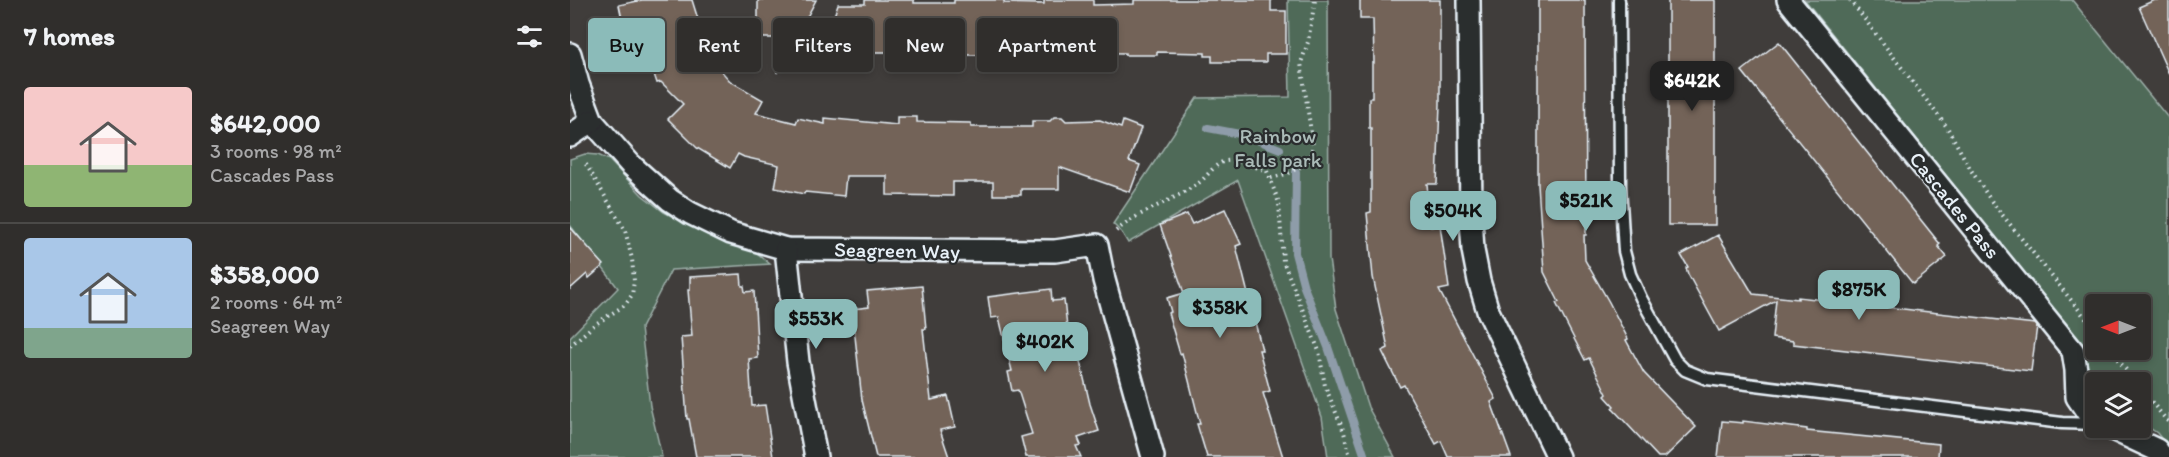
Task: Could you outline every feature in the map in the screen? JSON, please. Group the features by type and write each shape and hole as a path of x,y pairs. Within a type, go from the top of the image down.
{"street":[{"path":"1469,0 1471,218 1473,250 1479,281 1488,311 1558,457"},
{"name":"Cascades Pass","path":"1788,0 2073,351 2077,397 2085,409"},
{"name":"Seagreen Way","path":"570,54 592,121 631,165 670,200 690,213 730,232 786,249 1055,251 1097,245 1104,280 1153,457"},
{"path":"570,136 592,121"},
{"path":"786,249 798,362 816,457"},
{"path":"2131,438 2157,450 2162,457"}],"lane":[{"path":"1619,0 1620,185 1624,251 1630,274 1656,329 1675,360 1685,370 1707,379 2062,423 2085,422"}],"path":[{"path":"1270,178 1286,174 1308,163 1313,146 1301,63 1308,42 1315,0"},
{"path":"1850,0 1947,127 1992,202 2085,318"},
{"path":"570,346 594,325 624,305 632,295 634,281 632,259 625,230 584,161"},
{"path":"1116,231 1128,221 1200,183 1217,165 1226,161 1240,162 1267,171 1279,202 1283,261 1318,351 1325,386 1344,432 1350,457"},
{"path":"2118,360 2128,372"},
{"path":"2151,401 2169,423"}],"green space":[{"name":"Rainbow Falls park","path":"1288,0 1328,0 1329,259 1336,309 1368,407 1395,457 1328,457 1322,417 1238,180 1128,243 1113,224 1197,98 1290,97"},
{"path":"1805,0 2072,0 2169,119 2169,448 2151,429 2151,372 2087,372 2085,360 2151,360 2151,294 2085,294 2085,358 2083,346"},
{"path":"585,154 598,155 609,160 642,195 664,212 718,240 757,253 770,264 671,270 641,328 650,406 662,457 570,457 570,337 618,288 570,225 570,159"}],"building":[{"path":"642,0 692,0 698,18 677,18 677,72 722,72 730,81 763,100 756,113 796,123 798,118 825,124 825,118 897,125 897,117 917,117 917,122 971,123 971,127 1032,127 1032,121 1050,121 1054,117 1062,117 1066,121 1100,120 1121,128 1123,121 1141,128 1129,161 1140,165 1130,192 1059,167 1059,189 1021,189 1021,195 993,195 993,182 953,182 953,196 887,195 887,176 846,176 844,196 805,192 804,194 775,188 779,165 738,154 730,168 697,148 668,119 683,104 661,82 657,83 653,72 665,72 665,18 622,18 619,5"},
{"path":"758,0 816,0 806,18 773,18 773,38 763,38 761,18 758,18"},
{"path":"865,0 954,3 954,0 1004,0 1004,3 1044,4 1044,0 1093,0 1093,5 1134,4 1134,0 1271,0 1271,11 1286,11 1286,54 1266,54 1266,62 1212,62 1212,56 1205,56 1205,53 1157,52 1157,55 1125,55 1125,53 1117,53 1117,18 977,18 977,55 965,55 965,18 885,18 885,52 873,52 873,18 833,18 838,4 865,4"},
{"path":"1360,0 1440,0 1437,184 1427,184 1431,227 1440,225 1449,288 1439,290 1496,399 1491,402 1511,457 1448,457 1441,441 1436,444 1404,385 1400,387 1382,351 1388,348 1373,277 1367,213 1371,212 1369,98 1372,98 1372,63 1374,63 1373,19 1360,19"},
{"path":"1538,0 1585,0 1585,260 1609,302 1644,373 1696,427 1665,457 1658,457 1612,408 1614,406 1605,396 1607,394 1589,358 1585,360 1556,303 1559,302 1544,272 1538,185"},
{"path":"1668,0 1715,0 1715,225 1668,225"},
{"path":"2155,0 2169,0 2169,74 2139,7"},
{"path":"1779,42 1940,244 1938,246 1947,257 1913,284 1742,71"},
{"path":"1225,209 1241,244 1236,246 1270,391 1263,393 1283,457 1207,457 1197,424 1200,424 1182,353 1180,354 1168,313 1171,312 1167,298 1184,293 1160,225 1187,214 1192,224"},
{"path":"570,227 604,265 589,278 587,274 570,289"},
{"path":"1718,235 1753,294 2035,324 2037,326 2031,371 1793,344 1793,341 1772,338 1776,300 1719,331 1688,274 1686,268 1688,267 1681,255"},
{"path":"741,274 745,292 754,291 758,358 749,359 752,406 765,405 773,457 696,457 689,419 687,419 681,337 692,336 688,290 690,290 690,277"},
{"path":"922,286 926,329 923,329 931,400 948,396 955,427 940,430 949,457 876,457 862,400 852,309 869,307 867,291"},
{"path":"1051,289 1052,301 1064,300 1070,355 1078,353 1099,431 1078,438 1081,445 1076,446 1081,457 1026,457 1021,437 1032,434 1018,390 1012,391 1008,372 1012,371 999,317 991,318 988,297"},
{"path":"1722,421 1743,423 1743,421 1807,429 1807,431 1939,444 1938,457 1718,457"}],"waterway":[{"path":"1208,128 1245,135 1280,149"},
{"path":"1296,172 1295,253 1304,287 1328,347 1365,457"}]}
